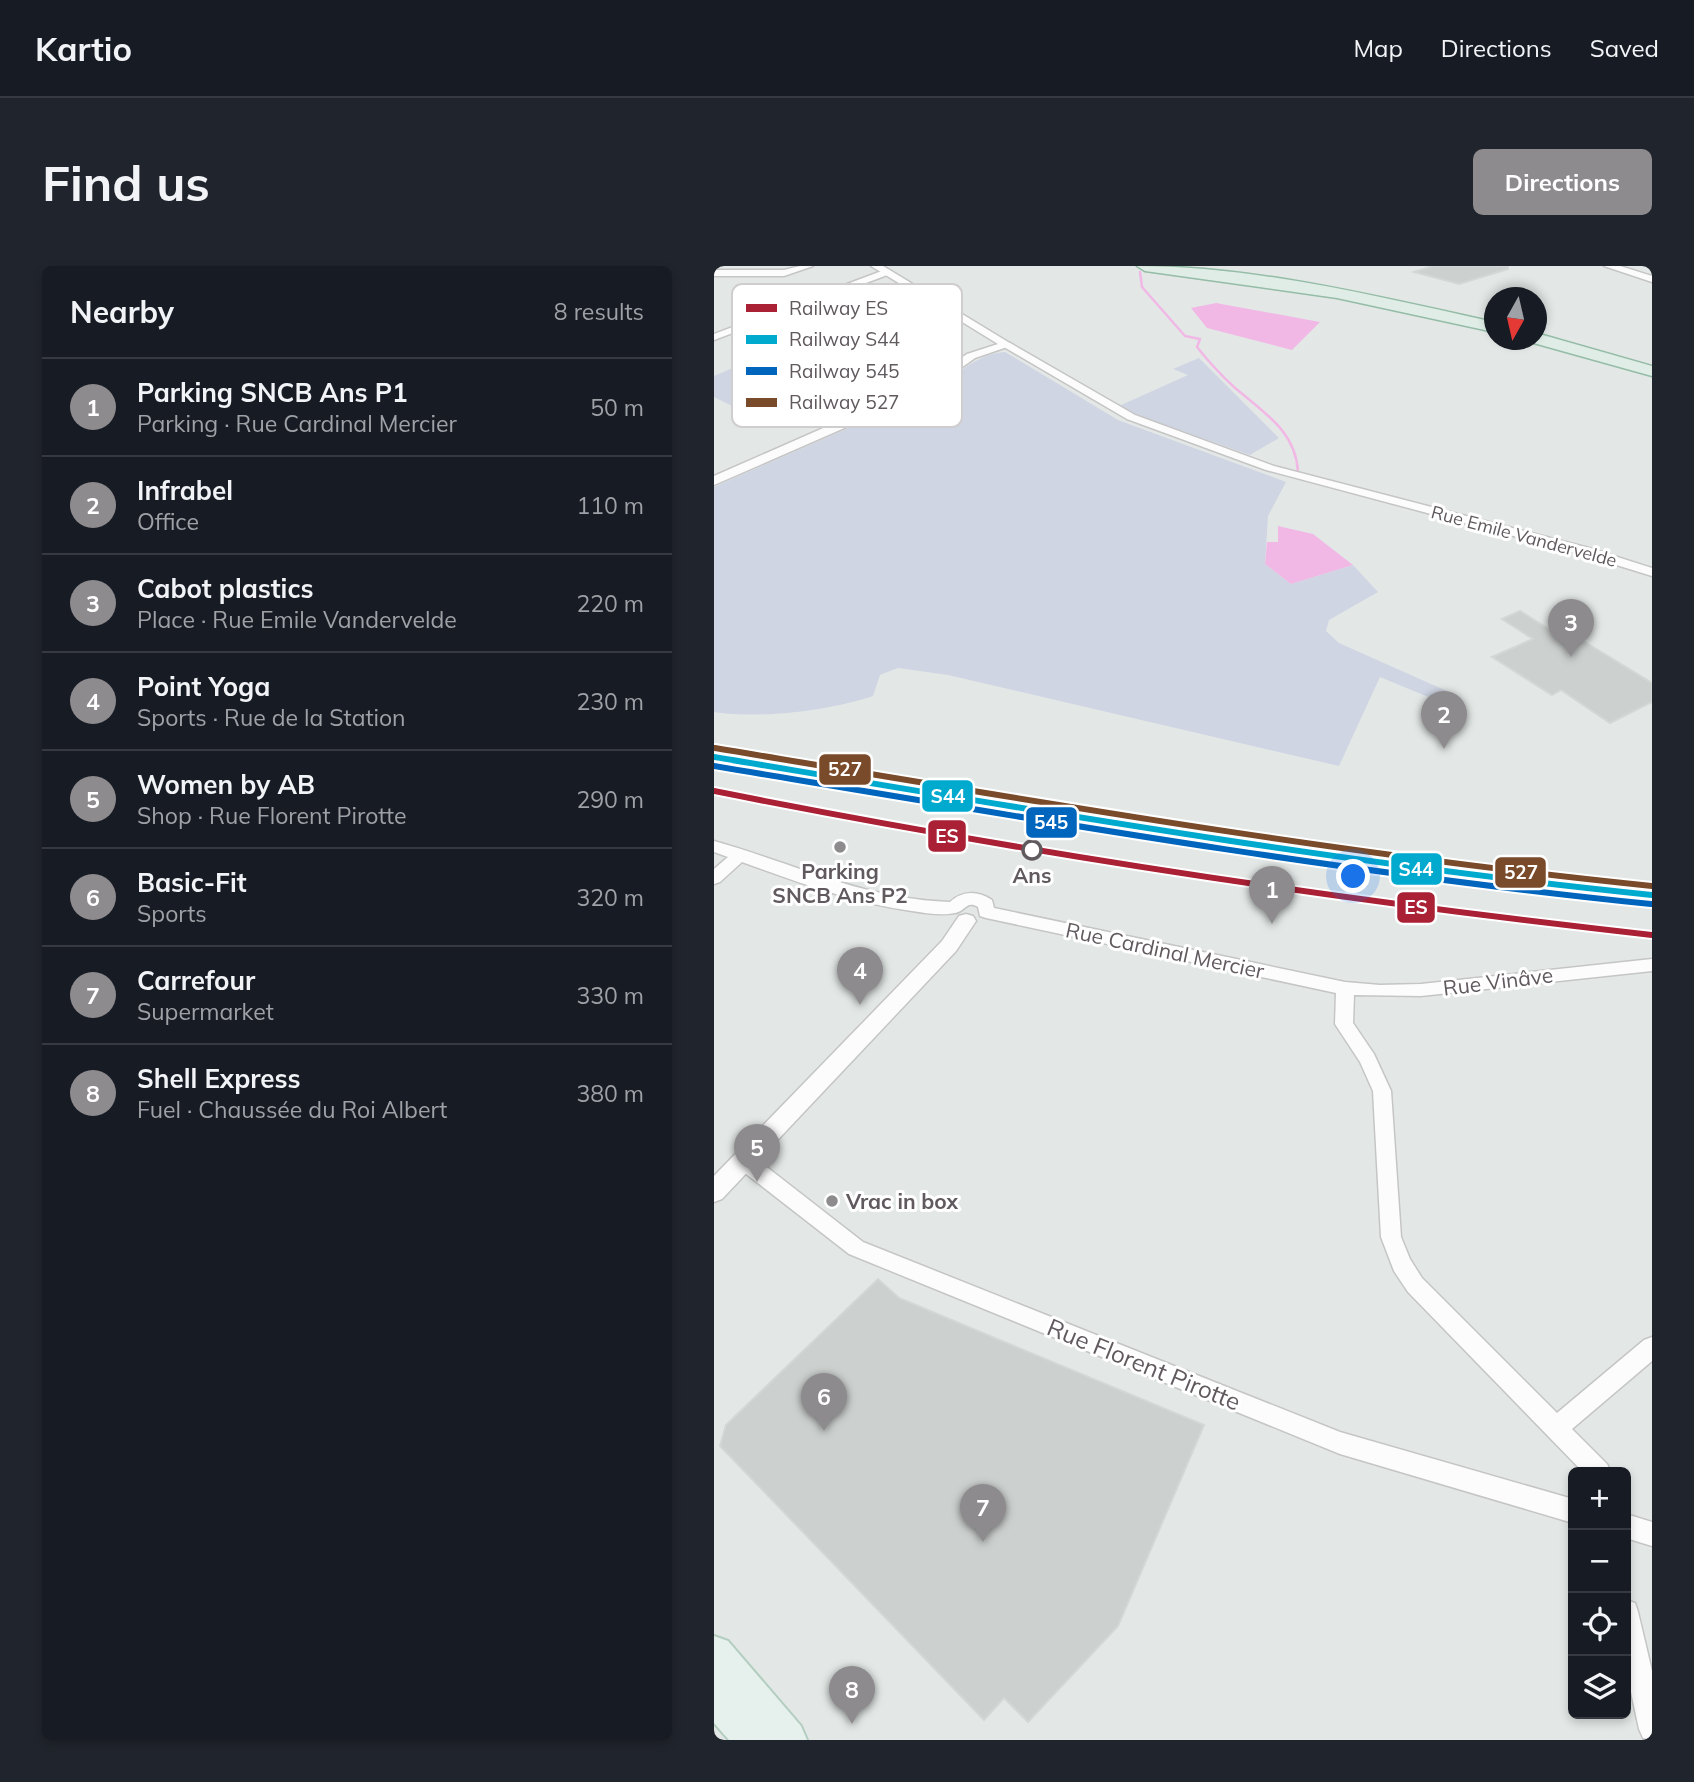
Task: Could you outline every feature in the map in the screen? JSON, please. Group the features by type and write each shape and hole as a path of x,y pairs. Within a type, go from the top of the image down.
{"highway":[{"path":"1145,266 1337,293 1484,325"},
{"path":"1238,266 1392,291 1484,312"},
{"path":"1547,327 1652,356"},
{"path":"1547,341 1652,371"},
{"path":"1560,344 1652,379"}],"main road":[{"path":"714,1655 787,1740"},
{"path":"714,1693 755,1740"}],"street":[{"path":"714,273 784,273 809,266"},
{"path":"876,266 907,284"},
{"path":"1609,266 1652,279"},
{"path":"855,284 887,272"},
{"path":"962,317 1007,345"},
{"path":"714,337 732,330"},
{"path":"962,362 971,356 1007,345"},
{"name":"Rue Emile Vandervelde","path":"1007,345 1131,417 1269,468 1585,551 1652,572"},
{"path":"714,481 837,427"},
{"name":"Rue Cardinal Mercier","path":"714,846 803,877 887,900 1345,988"},
{"path":"714,878 740,855"},
{"path":"714,1192 949,946 969,914"},
{"name":"Rue Vinâve","path":"1345,988 1380,992 1421,990 1652,965"},
{"path":"1345,988 1344,1024 1368,1059 1382,1091 1391,1237 1401,1264 1416,1285 1594,1467"},
{"name":"Rue Florent Pirotte","path":"743,1160 856,1248 1340,1443 1568,1510"},
{"path":"1557,1427 1652,1347"},
{"path":"1631,1528 1652,1534"},
{"path":"1631,1634 1652,1729"}],"shaded area":[{"path":"1216,303 1320,322 1292,350 1207,328 1191,308"},
{"path":"1005,352 1118,420 1286,482 1268,516 1265,564 1291,584 1353,565 1378,592 1329,620 1326,631 1339,643 1449,692 1438,701 1380,677 1339,766 948,675 898,668 880,675 873,696 855,701 815,710 773,714 714,712 714,487 851,427 962,427 962,370 993,354"},
{"path":"1199,358 1279,438 1250,455 1119,406 1188,375 1173,369"},
{"path":"732,368 732,406 714,397 714,376"},
{"path":"1278,526 1313,534 1353,565 1291,584 1265,564 1267,542 1278,542"}],"building":[{"path":"1433,266 1508,266 1508,269 1459,284 1414,272"},
{"path":"1520,611 1552,631 1560,627 1652,683 1652,702 1610,723 1561,690 1552,695 1492,657 1533,639 1502,619"},
{"path":"878,1279 899,1298 1204,1425 1118,1626 1028,1722 1004,1698 984,1720 720,1446 726,1425"}],"waterway":[{"path":"1140,272 1142,287 1185,336 1200,339 1197,347 1210,363 1285,434 1296,458 1298,472"}],"rail line":[{"name":"527","path":"715,748 1183,826 1417,860 1652,886"},
{"name":"S44","path":"714,757 1182,835 1416,869 1652,895"},
{"name":"545","path":"714,766 1182,844 1416,878 1651,904"},
{"name":"ES","path":"714,791 947,836 1181,875 1416,908 1652,935"}],"place":[{"name":"Cabot plastics","path":"1571,657"},
{"name":"Infrabel","path":"1444,749"},
{"name":"Parking SNCB Ans P2","path":"840,847"},
{"name":"Ans","path":"1032,850"},
{"name":"Parking SNCB Ans P1","path":"1272,924"},
{"name":"Point Yoga","path":"860,1005"},
{"name":"Women by AB","path":"757,1182"},
{"name":"Vrac in box","path":"832,1201"},
{"name":"Basic-Fit","path":"824,1431"},
{"name":"Carrefour","path":"983,1542"},
{"name":"Shell Express","path":"852,1724"}]}
